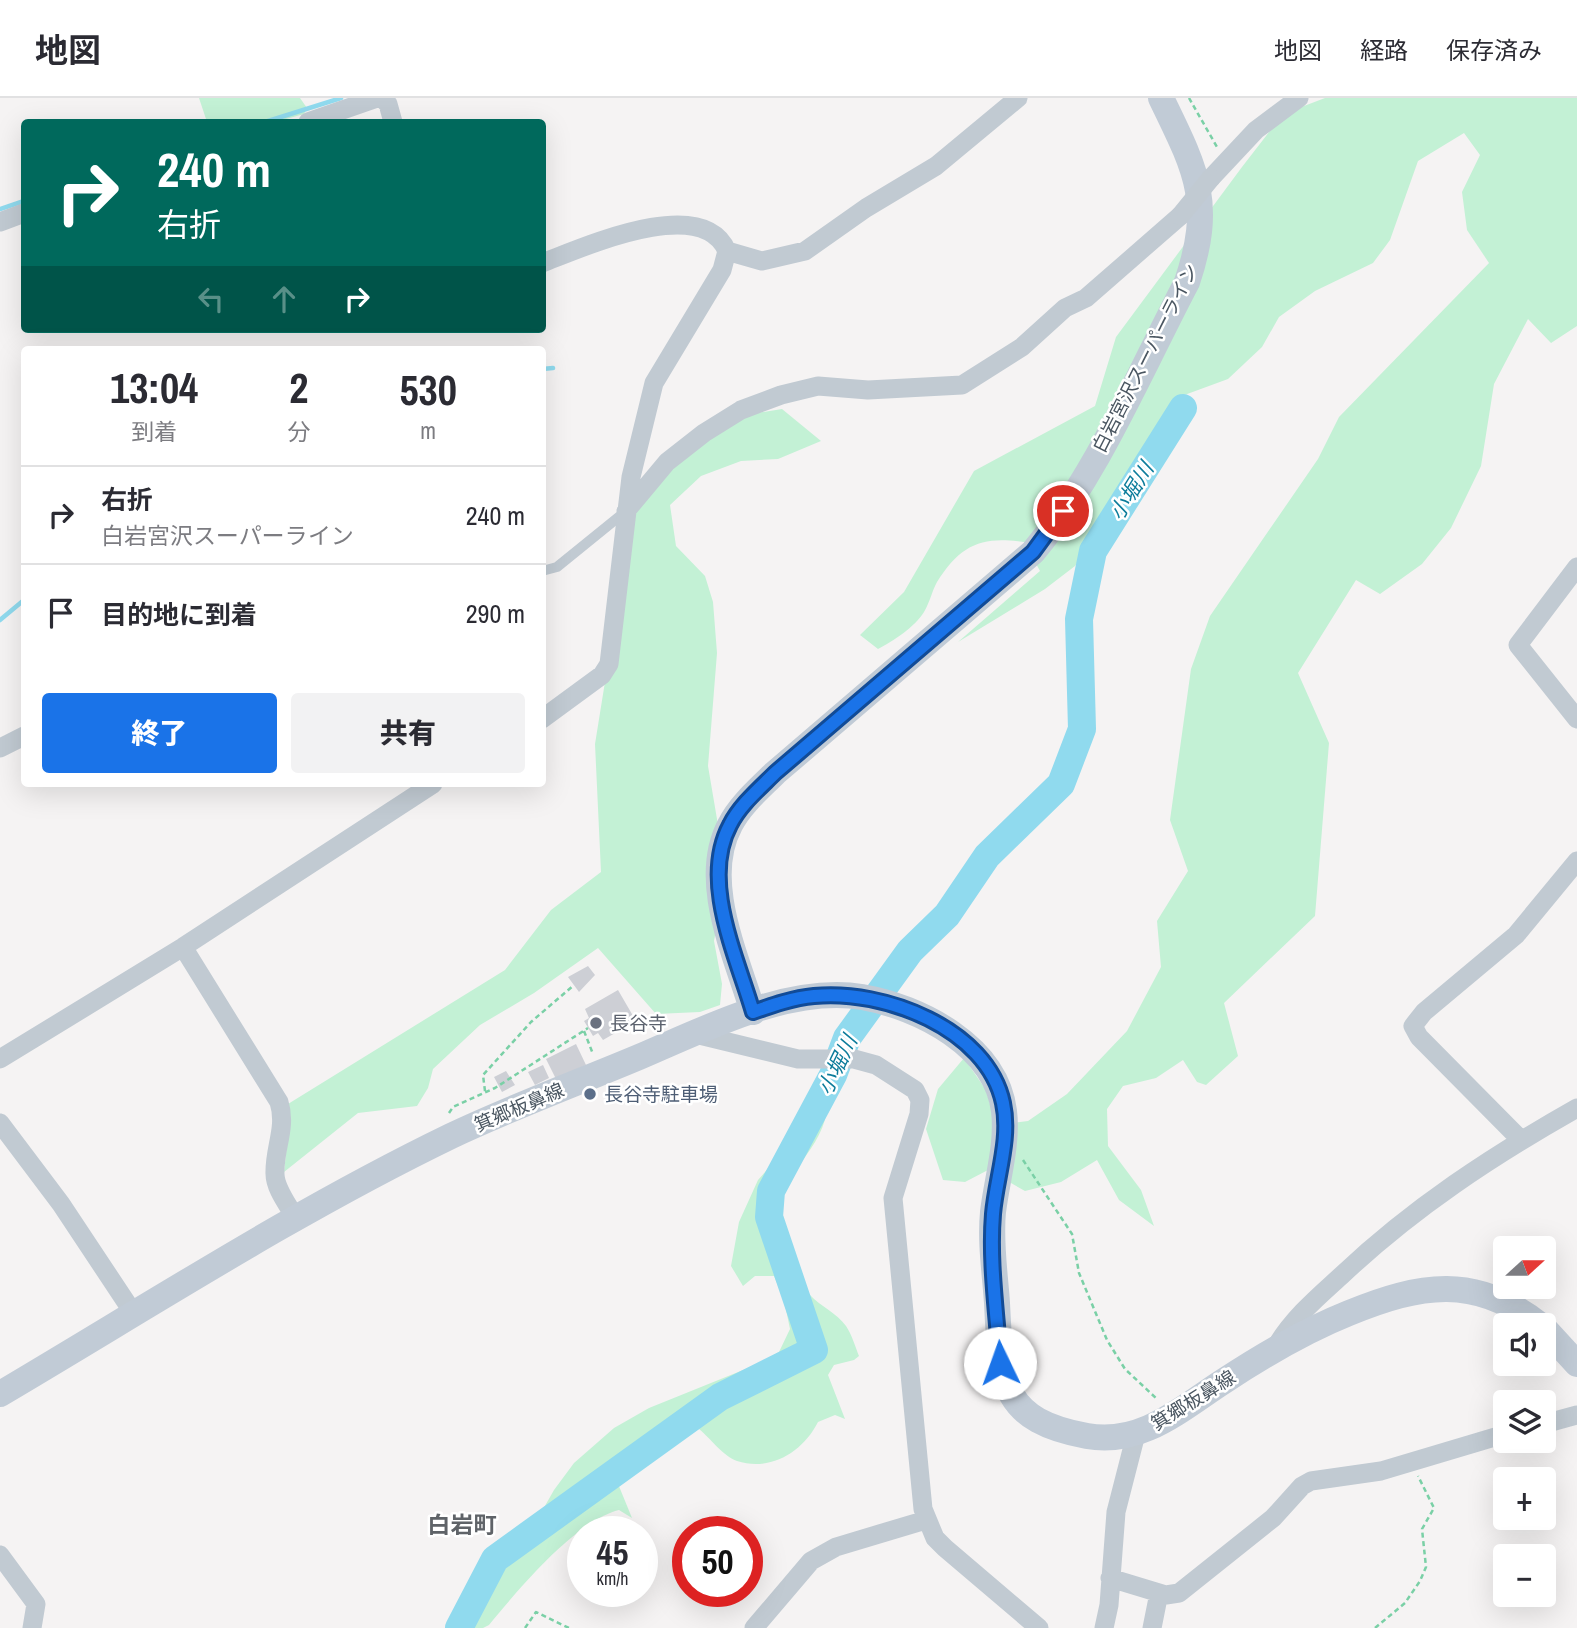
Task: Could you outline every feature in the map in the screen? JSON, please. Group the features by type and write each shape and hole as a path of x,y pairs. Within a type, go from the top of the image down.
{"main road":[{"name":"白岩宮沢スーパーライン","path":"753,1012 721,901 722,845 730,825 741,807 775,773 1033,552 1063,511 1089,468 1188,282 1197,254 1202,208 1193,166 1161,98"},
{"name":"箕郷板鼻線","path":"0,1394 296,1219 453,1135 695,1034 793,999 859,996 912,1013 934,1024 973,1051 988,1069 1003,1104 1003,1143 993,1231 1000,1363 1006,1386 1018,1406 1046,1424 1086,1436 1119,1438 1136,1434 1173,1415 1277,1345 1382,1300 1428,1288 1485,1294 1523,1313"},
{"name":"箕郷板鼻線","path":"1556,1341 1577,1364"}],"street":[{"path":"317,119 379,98 388,104 392,119"},
{"path":"546,262 637,229 662,225 701,230 715,236 727,251 762,261 805,251 866,208 936,166 1018,98"},
{"path":"626,511 667,462 704,433 741,410 781,395 818,386 868,390 962,385 1022,347 1065,308 1086,298 1180,216 1256,130 1299,98"},
{"path":"0,222 21,214"},
{"path":"546,716 602,675 609,664 631,477 654,383 722,271 727,251"},
{"path":"1577,567 1518,645 1577,719"},
{"path":"0,748 21,738"},
{"path":"0,1059 183,947 422,787"},
{"path":"1521,1140 1419,1037 1413,1026 1424,1012 1516,935 1577,861"},
{"path":"183,947 279,1102 284,1117 275,1173 277,1185 296,1219"},
{"path":"695,1034 798,1059 854,1059 876,1065 915,1090 920,1100 919,1114 893,1198 902,1276 902,1313 926,1520 945,1548 1039,1628"},
{"path":"1277,1345 1303,1311 1390,1229 1521,1140 1577,1108"},
{"path":"0,1123 61,1204 134,1314"},
{"path":"1556,1421 1577,1415"},
{"path":"1104,1628 1109,1605 1116,1512 1136,1434"},
{"path":"1110,1578 1159,1593 1179,1593 1273,1518 1302,1486 1311,1482 1381,1471 1493,1437"},
{"path":"754,1628 811,1561 836,1547 926,1520"},
{"path":"0,1555 36,1604 32,1628"},
{"path":"1152,1628 1159,1593"}],"lane":[{"path":"546,570 557,567 626,511"}],"path":[{"path":"1189,98 1226,162"},
{"path":"486,1092 484,1075 531,1021 574,985"},
{"path":"499,1086 589,1028"},
{"path":"1003,1143 1021,1158 1072,1234 1079,1273 1107,1339 1119,1359 1173,1415"},
{"path":"1375,1628 1405,1603 1426,1567 1422,1529 1434,1508 1410,1461"},
{"path":"525,1628 536,1612 569,1628"}],"green space":[{"path":"199,98 300,98 307,108 304,114 286,119 206,119"},
{"path":"1325,98 1577,98 1577,326 1551,343 1528,319 1494,384 1481,466 1451,528 1422,564 1380,594 1356,580 1298,673 1329,743 1315,916 1224,1003 1238,1056 1206,1085 1197,1082 1183,1060 1156,1078 1123,1086 1107,1109 1108,1146 1141,1190 1154,1226 1119,1200 1097,1160 1061,1182 1025,1191 988,1170 965,1182 943,1180 926,1129 938,1089 964,1058 986,1090 996,1125 1028,1121 1067,1094 1127,1031 1161,967 1157,921 1188,871 1170,820 1191,669 1210,616 1318,459 1339,417 1489,263 1467,230 1462,192 1480,155 1464,133 1418,161 1390,240 1373,263 1315,291 1279,317 1262,347 1228,379 1179,397 1075,566 1045,589 958,642 1040,571 1024,542 984,542 964,551 946,569 924,612 903,633 878,649 860,635 904,592 974,471 1095,406 1116,337 1242,167 1283,114"},
{"path":"782,409 821,441 778,459 741,461 701,476 670,505 676,546 705,576 713,602 717,653 708,766 718,825 718,920 714,941 722,984 720,1005 700,1012 656,1014 598,948 534,993 480,1025 433,1069 428,1088 417,1106 358,1113 284,1172 290,1116 288,1104 505,970 551,910 601,872 595,744 632,514 668,470 744,415"},
{"path":"823,1086 827,1105 824,1123 816,1140 785,1186 778,1201 777,1216 790,1257 806,1289 846,1326 859,1356 834,1365 828,1375 845,1419 835,1415 818,1422 812,1433 794,1450 784,1457 761,1464 732,1459 699,1429 614,1474 631,1516 619,1510 604,1516 567,1516 567,1541 548,1558 489,1625 483,1628 451,1628 472,1588 529,1534 554,1490 574,1463 614,1428 649,1408 758,1364 779,1352 790,1329 784,1300 774,1276 755,1276 743,1286 731,1266 739,1222 758,1180 772,1164 815,1088"}],"building":[{"path":"588,966 595,975 579,992 568,977"},
{"path":"618,990 636,1021 603,1040 598,1033 593,1036 584,1021 589,1018 585,1009"},
{"path":"576,1044 586,1065 556,1079 546,1059"},
{"path":"543,1065 549,1078 535,1085 528,1072"},
{"path":"506,1071 515,1085 502,1092 494,1077"}],"waterway":[{"path":"274,119 341,98"},
{"path":"0,209 21,202"},
{"path":"546,369 553,368"},
{"name":"小堀川","path":"459,1628 495,1559 720,1397 814,1350 769,1217 771,1191 833,1075 847,1038 910,951 947,915 987,856 1061,784 1082,729 1079,619 1093,551 1183,408"},
{"path":"0,620 21,602"}],"place":[{"name":"長谷寺","path":"596,1023"},
{"name":"長谷寺駐車場","path":"590,1094"}],"district":[{"name":"白岩町","path":"462,1524"}],"route":[{"path":"1000,1363 993,1214 1005,1115 1000,1091 988,1069 973,1051 948,1031 912,1013 859,996 793,999 753,1012 721,901 719,872 722,845 741,807 775,773 1033,552 1063,511"}]}
